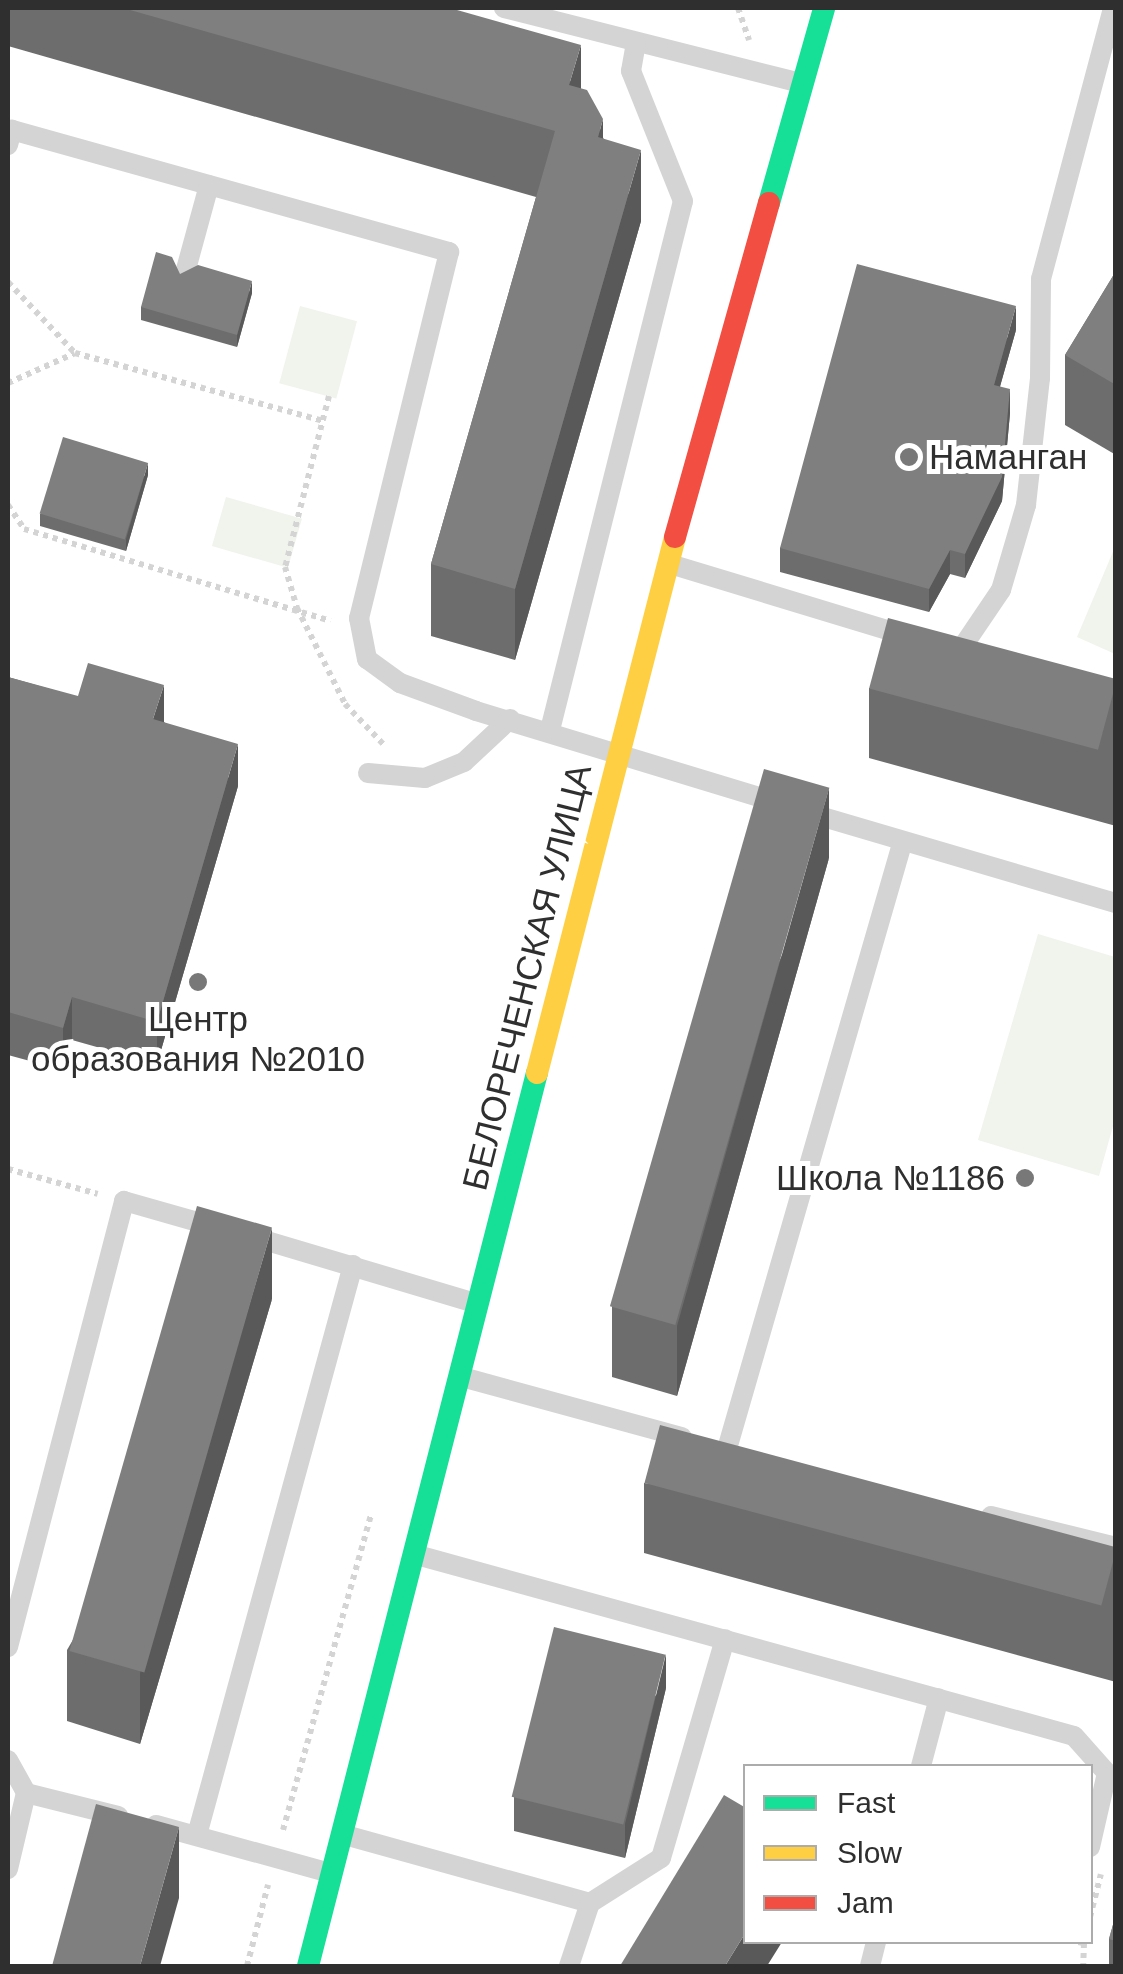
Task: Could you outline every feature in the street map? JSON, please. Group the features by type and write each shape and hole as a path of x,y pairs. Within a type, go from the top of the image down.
{"street":[{"name":"БЕЛОРЕЧЕНСКАЯ УЛИЦА","path":"308,1966 336,1874 668,564 824,8"}],"lane":[{"path":"504,8 803,83"},
{"path":"668,564 968,654 1001,590 1026,505 1040,378 1041,279 1113,8"},
{"path":"550,730 683,202 631,70 636,43"},
{"path":"8,145 12,130 449,252 357,631 366,660 400,683 510,719 902,844 1116,903"},
{"path":"185,273 210,185"},
{"path":"368,773 426,778 464,762 510,719"},
{"path":"462,1377 737,1451 902,844"},
{"path":"8,1647 124,1202 353,1264 480,1304"},
{"path":"197,1835 353,1264"},
{"path":"968,1510 1116,1547"},
{"path":"417,1555 1074,1736 1108,1773 1093,1835"},
{"path":"569,1966 590,1902 661,1858 725,1639"},
{"path":"922,1764 939,1698"},
{"path":"8,1760 26,1793 8,1869"},
{"path":"26,1793 336,1874"},
{"path":"345,1835 590,1902"}],"path":[{"path":"8,282 75,353 324,421"},
{"path":"8,382 75,353"},
{"path":"329,396 284,567 297,608 345,704 426,778"},
{"path":"8,505 24,529 297,608 357,631"},
{"path":"8,1169 124,1202"}],"shaded area":[{"path":"300,306 357,321 336,399 279,383"},
{"path":"226,497 302,519 288,568 212,546"},
{"path":"1115,547 1115,654 1077,637"},
{"path":"1038,934 1115,957 1115,1119 1099,1176 978,1140"}],"building":[{"path":"123,8 450,8 581,45 569,85 587,90 603,119 598,137 641,150 515,589 431,564 555,131"},
{"path":"156,252 172,257 180,274 198,265 252,281 237,335 141,307"},
{"name":"Наманган","path":"857,264 1016,306 994,385 1010,389 1002,477 965,554 950,550 929,589 780,548"},
{"path":"1116,271 1116,385 1065,355"},
{"path":"63,437 148,463 125,540 40,514"},
{"path":"888,618 1116,679 1098,750 869,689"},
{"path":"88,663 164,685 153,719 238,744 157,1022 72,997 63,1028 8,1012 8,677 78,696"},
{"path":"764,769 829,788 675,1325 610,1306"},
{"path":"197,1206 272,1227 144,1673 69,1651"},
{"path":"660,1425 1116,1547 1101,1605 644,1483"},
{"path":"554,1627 666,1655 623,1825 512,1797"},
{"path":"724,1795 743,1806 743,1937 725,1966 620,1966"},
{"path":"96,1804 179,1827 140,1966 52,1966"},
{"path":"1116,1914 1116,1941 1109,1939"}],"traffic: fast":[{"path":"769,203 824,8"},
{"path":"308,1966 537,1073"}],"traffic: slow":[{"path":"537,1073 675,537"}],"traffic: jam":[{"path":"675,537 769,203"}],"place":[{"name":"Наманган","path":"909,457"},
{"name":"Центр образования №2010","path":"198,982"},
{"name":"Школа №1186","path":"1025,1178"}]}
